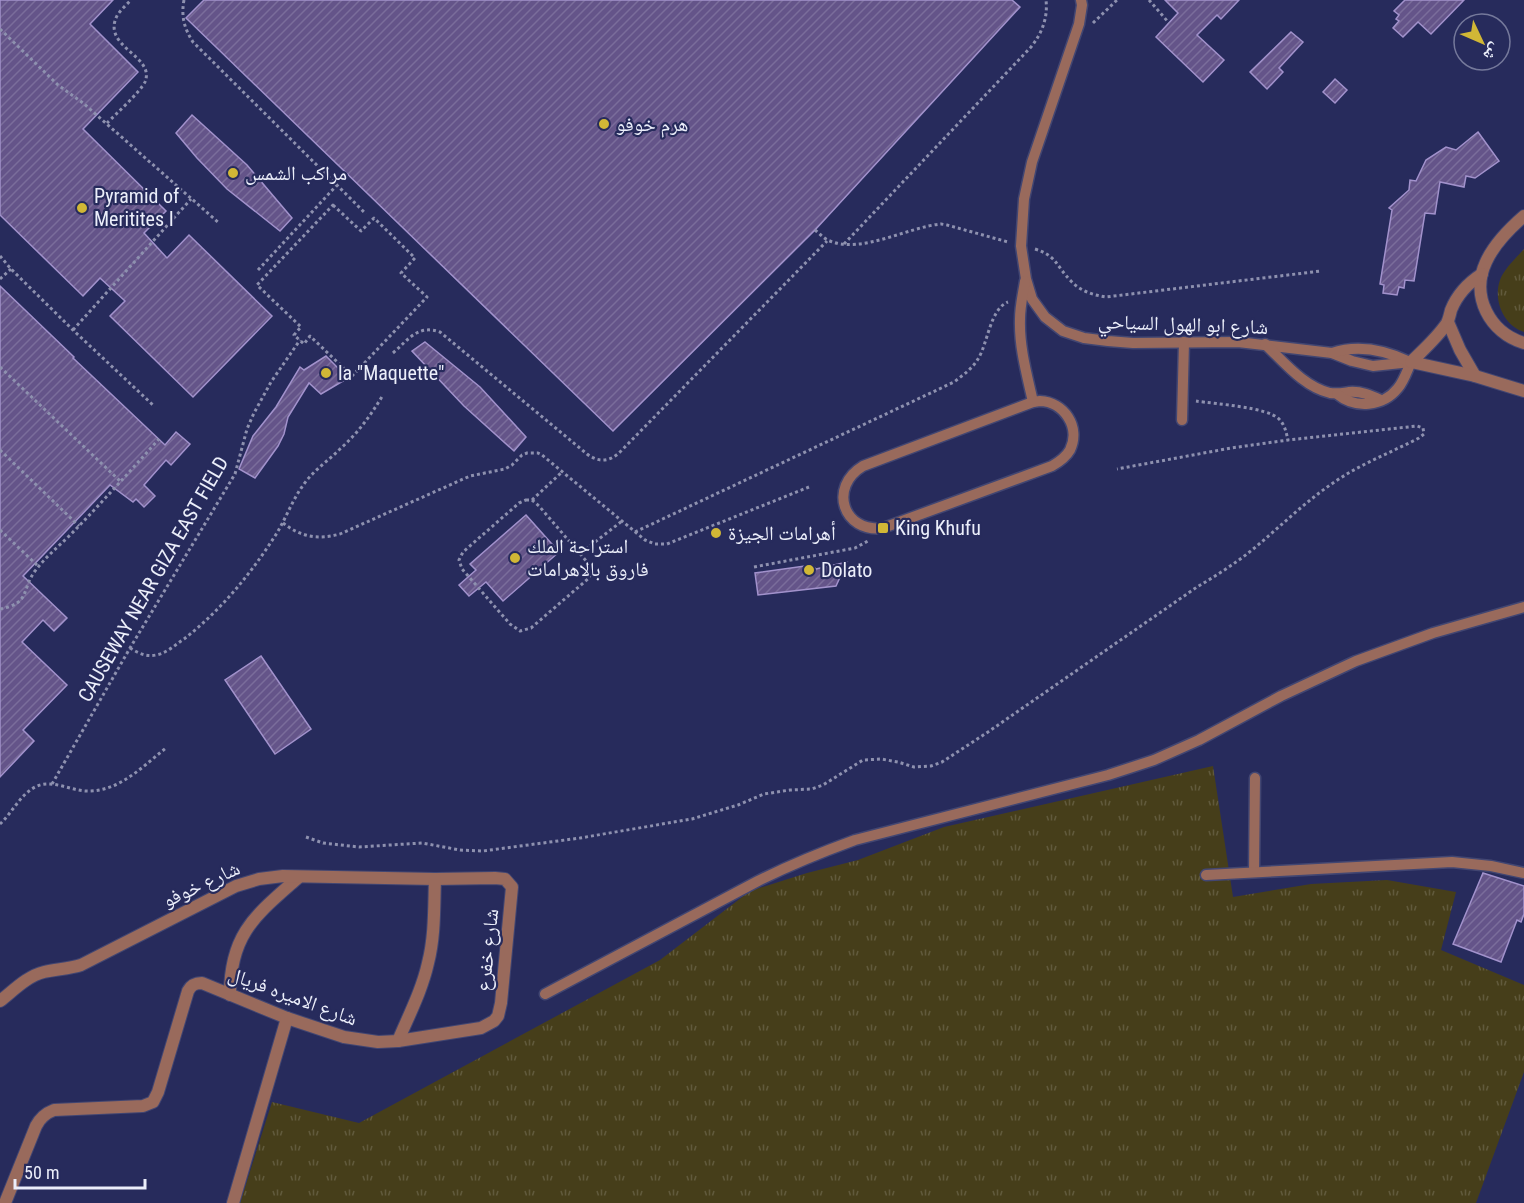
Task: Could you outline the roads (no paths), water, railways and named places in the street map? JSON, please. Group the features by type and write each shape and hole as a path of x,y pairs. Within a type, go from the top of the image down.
{"street":[{"path":"1524,216 1490,254 1482,274 1480,295 1483,306 1494,325 1511,338 1524,343"},
{"path":"1411,362 1448,322 1459,296 1472,280 1482,274"},
{"path":"1448,322 1475,376"},
{"path":"1411,362 1475,376 1524,391"},
{"name":"شارع خوفو","path":"0,1001 34,975 81,965 236,886 271,877 495,878 509,882"},
{"path":"230,995 234,954 246,930 263,909 299,877"},
{"path":"398,1041 428,963 435,879"},
{"name":"شارع خفرع","path":"494,1021 498,1016 501,1003 513,892 509,882"},
{"name":"شارع الاميره فريال","path":"5,1203 36,1126 43,1116 54,1110 143,1106 153,1102 188,991 197,983 202,983 287,1018 355,1039 378,1042 474,1030 494,1021"},
{"path":"233,1203 287,1018"}],"lane":[{"name":"شارع ابو الهول السياحي","path":"1081,0 1079,24 1032,162 1024,199 1022,246 1026,279 1032,299 1045,317 1063,331 1084,338 1108,341 1265,344 1332,353 1372,366 1411,362"},
{"path":"1026,279 1019,320 1033,402"},
{"path":"1182,420 1184,342"},
{"path":"1265,344 1304,380 1320,389 1337,394 1345,392 1367,394 1381,400 1390,396 1398,388 1411,362"},
{"name":"شارع ابو الهول السياحي","path":"1332,353 1364,348 1387,352 1411,362"},
{"path":"1047,401 1060,407 1071,423 1072,442 1069,451 1059,462 883,528 873,530 862,527 848,513 843,498 844,488 848,479 863,466 1033,402 1047,401"},
{"path":"545,994 758,881 822,852 865,838 1139,765 1177,751 1281,696 1356,661 1433,633 1524,608"},
{"path":"1254,872 1255,778"},
{"path":"1206,875 1452,862 1491,866 1524,873"}],"place":[{"name":"هرم خوفو","path":"604,124"},
{"name":"مراكب الشمس","path":"233,173"},
{"name":"Pyramid of Meritites I","path":"82,208"},
{"name":"la \"Maquette\"","path":"326,373"},
{"name":"King Khufu","path":"883,528"},
{"name":"أهرامات الجيزة","path":"716,533"},
{"name":"استراحة الملك فاروق بالاهرامات","path":"515,558"},
{"name":"Dolato","path":"809,570"}]}
